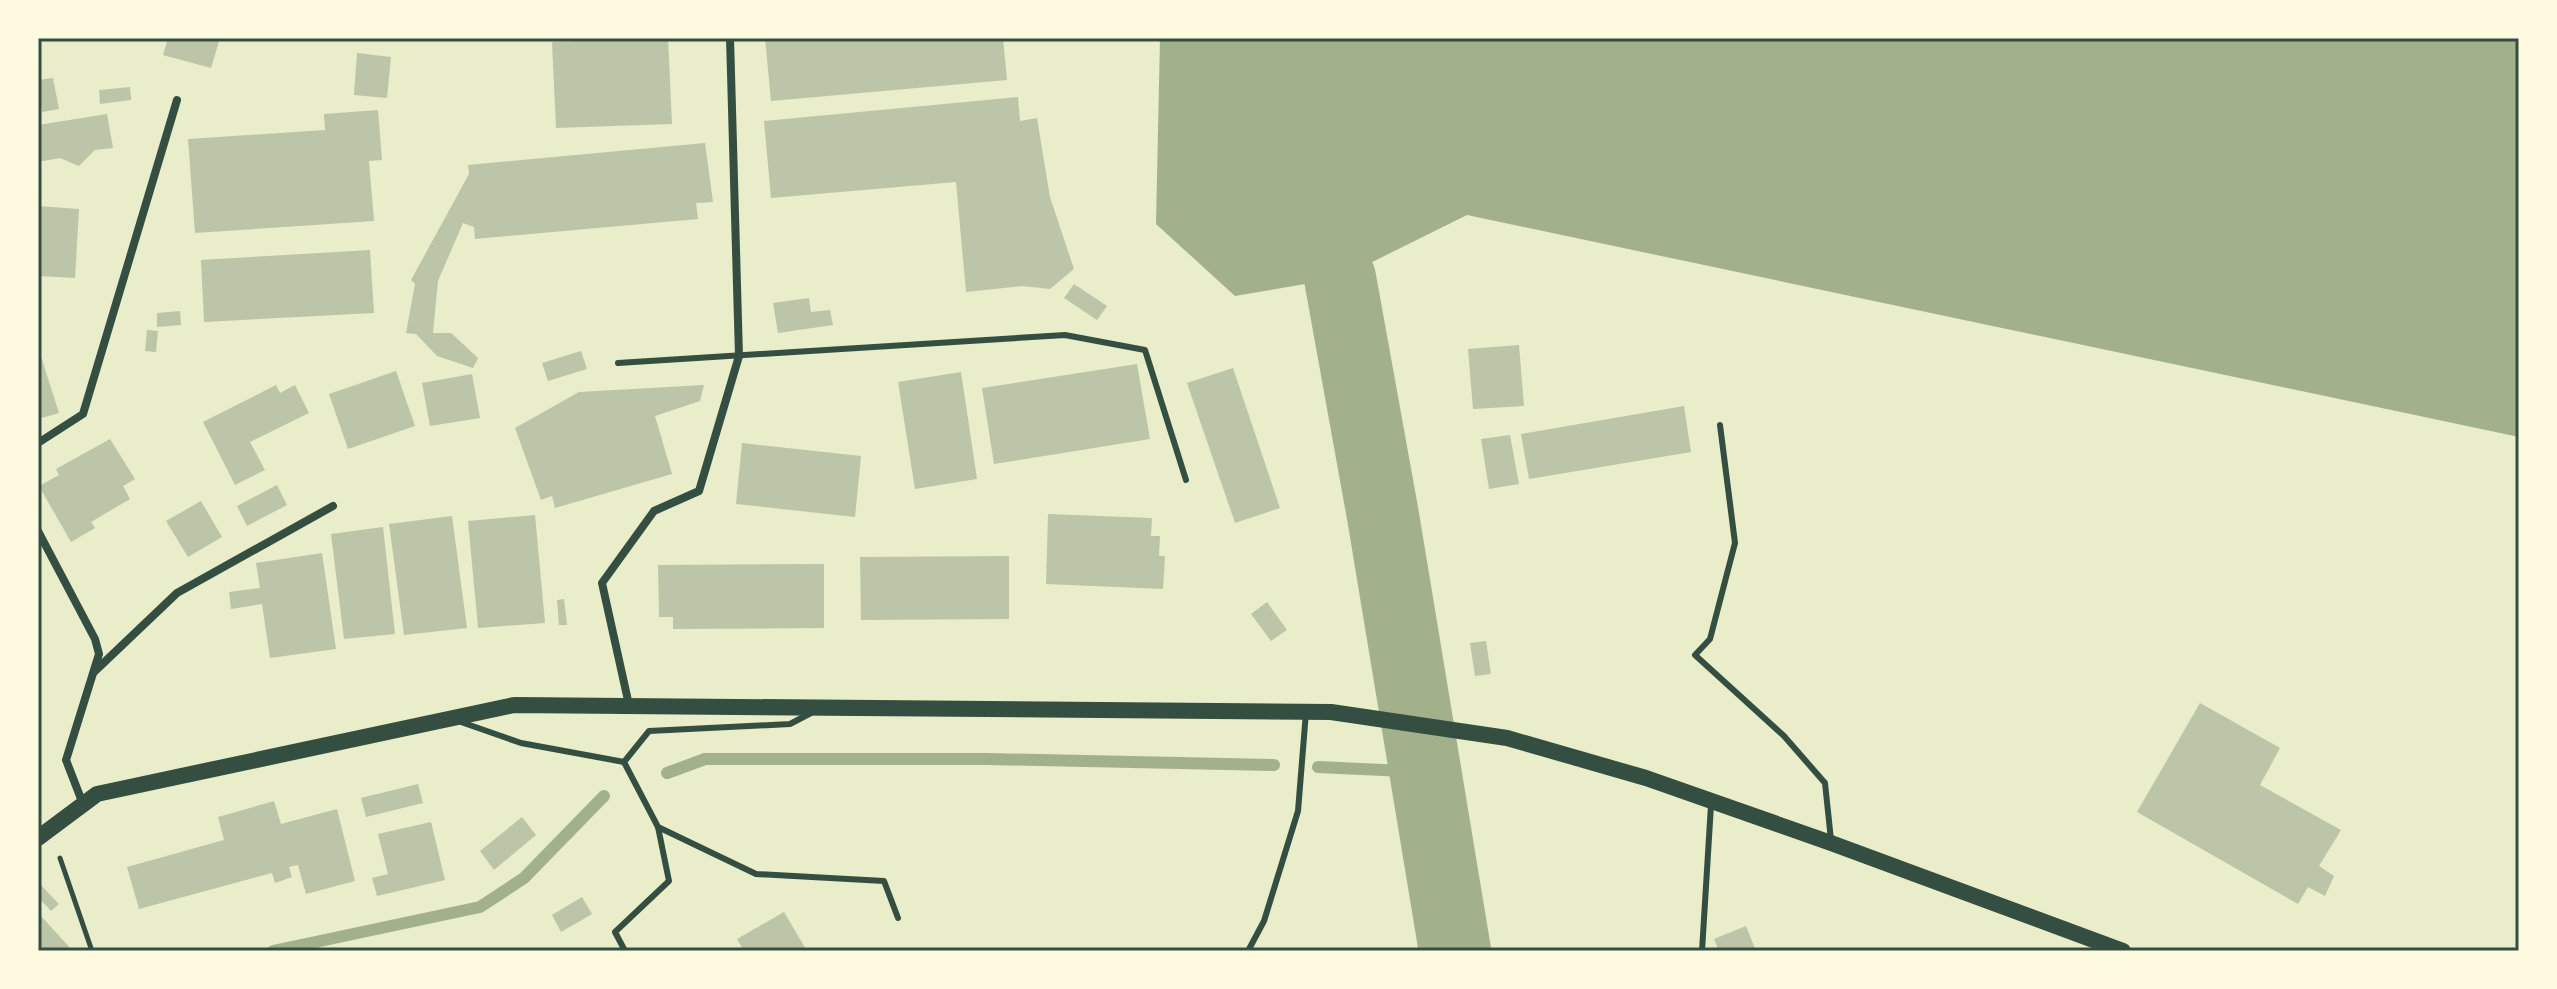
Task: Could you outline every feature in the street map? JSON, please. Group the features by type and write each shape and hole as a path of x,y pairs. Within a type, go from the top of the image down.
{"main road":[{"path":"44,834 97,794 514,705 1331,712 1507,738 1646,778 2123,951"}],"street":[{"path":"629,705 602,583 654,511 699,491 739,356 730,38"},
{"path":"38,443 83,414 177,100"},
{"path":"93,673 177,593 333,506"},
{"path":"38,531 95,639 99,654 66,760 83,804"}],"lane":[{"path":"618,363 1065,335 1145,350 1186,480"},
{"path":"1720,425 1735,543 1710,639 1695,655 1784,736 1825,783 1831,843"},
{"path":"624,762 649,731 790,724 822,708"},
{"path":"1248,951 1264,921 1298,811 1306,712"},
{"path":"450,718 521,743 624,762"},
{"path":"624,762 658,827 669,881 615,932 625,951"},
{"path":"1702,951 1711,801"},
{"path":"658,827 756,874 884,881 898,918"}],"path":[{"path":"44,834 92,951"}],"shaded area":[{"path":"1160,38 2519,38 2519,437 1467,215 1340,278 1235,296 1156,224"}],"building":[{"path":"168,38 220,38 211,68 163,55"},
{"path":"668,38 672,124 556,128 552,42"},
{"path":"765,38 1003,38 1007,80 771,101"},
{"path":"357,53 391,57 387,98 354,95"},
{"path":"53,78 59,109 42,112 38,80"},
{"path":"130,87 131,100 100,104 99,90"},
{"path":"1018,97 1020,121 1037,118 1050,197 1074,269 1050,289 1022,286 966,292 956,182 771,198 764,121"},
{"path":"378,110 382,160 369,161 374,221 195,233 188,139 325,130 324,114"},
{"path":"107,114 113,148 95,150 79,166 60,158 38,162 38,125"},
{"path":"705,143 713,202 696,203 698,219 475,239 474,227 463,223 438,281 433,333 451,333 478,358 473,368 437,356 416,334 406,333 415,284 411,280 469,174 468,165"},
{"path":"38,206 79,209 75,278 38,276"},
{"path":"370,250 374,313 204,322 201,260"},
{"path":"1074,284 1107,306 1097,320 1064,298"},
{"path":"809,298 811,312 830,310 833,325 778,333 773,303"},
{"path":"180,311 181,325 157,327 157,313"},
{"path":"147,330 158,331 156,352 145,351"},
{"path":"1519,345 1524,406 1473,409 1468,349"},
{"path":"38,347 59,413 38,419"},
{"path":"581,351 587,369 548,381 542,363"},
{"path":"1137,364 1150,439 994,464 982,388"},
{"path":"1233,368 1280,508 1235,523 1187,383"},
{"path":"396,371 415,426 348,449 329,394"},
{"path":"961,372 977,479 915,489 898,382"},
{"path":"472,374 480,418 430,426 422,383"},
{"path":"276,385 280,393 295,385 309,413 250,442 265,470 235,485 203,422"},
{"path":"704,385 700,401 655,416 672,474 555,508 552,496 541,500 515,428 579,392"},
{"path":"1684,406 1691,452 1529,479 1521,434"},
{"path":"1510,435 1519,484 1489,489 1481,439"},
{"path":"110,439 135,479 123,486 130,499 91,522 95,528 71,542 39,486 59,475 56,469"},
{"path":"742,443 861,456 855,517 736,504"},
{"path":"277,485 287,505 247,526 237,506"},
{"path":"201,501 222,537 188,557 166,521"},
{"path":"1048,514 1152,518 1151,536 1160,536 1159,556 1165,556 1163,589 1046,584"},
{"path":"535,515 545,623 478,628 468,521"},
{"path":"452,516 467,628 404,635 389,524"},
{"path":"383,527 395,634 344,639 331,534"},
{"path":"322,553 336,649 270,658 262,604 231,609 229,592 260,588 256,563"},
{"path":"1009,556 1009,619 861,620 860,557"},
{"path":"824,564 824,628 673,629 673,617 659,617 658,565"},
{"path":"564,599 567,625 559,625 557,600"},
{"path":"1267,602 1287,630 1271,641 1251,614"},
{"path":"1486,641 1491,674 1475,676 1470,643"},
{"path":"2200,703 2280,748 2260,785 2341,830 2319,866 2334,876 2325,896 2308,887 2298,904 2137,812"},
{"path":"418,784 423,803 366,817 361,798"},
{"path":"274,801 281,824 337,809 355,881 306,894 298,865 289,867 292,877 275,883 272,873 139,909 127,867 224,840 218,817"},
{"path":"522,817 536,835 494,870 480,851"},
{"path":"431,822 445,880 377,896 372,878 388,874 378,834"},
{"path":"38,882 59,904 51,911 38,897"},
{"path":"582,897 592,914 561,932 552,915"},
{"path":"784,912 807,951 744,951 737,939"},
{"path":"41,916 71,949 69,951 38,951 38,919"},
{"path":"1746,926 1756,951 1719,951 1714,939"}],"waterway":[{"path":"1340,278 1455,951"},
{"path":"667,773 705,759 988,759 1274,765"},
{"path":"1318,767 1426,772"},
{"path":"273,951 480,907 524,878 604,796"}]}
